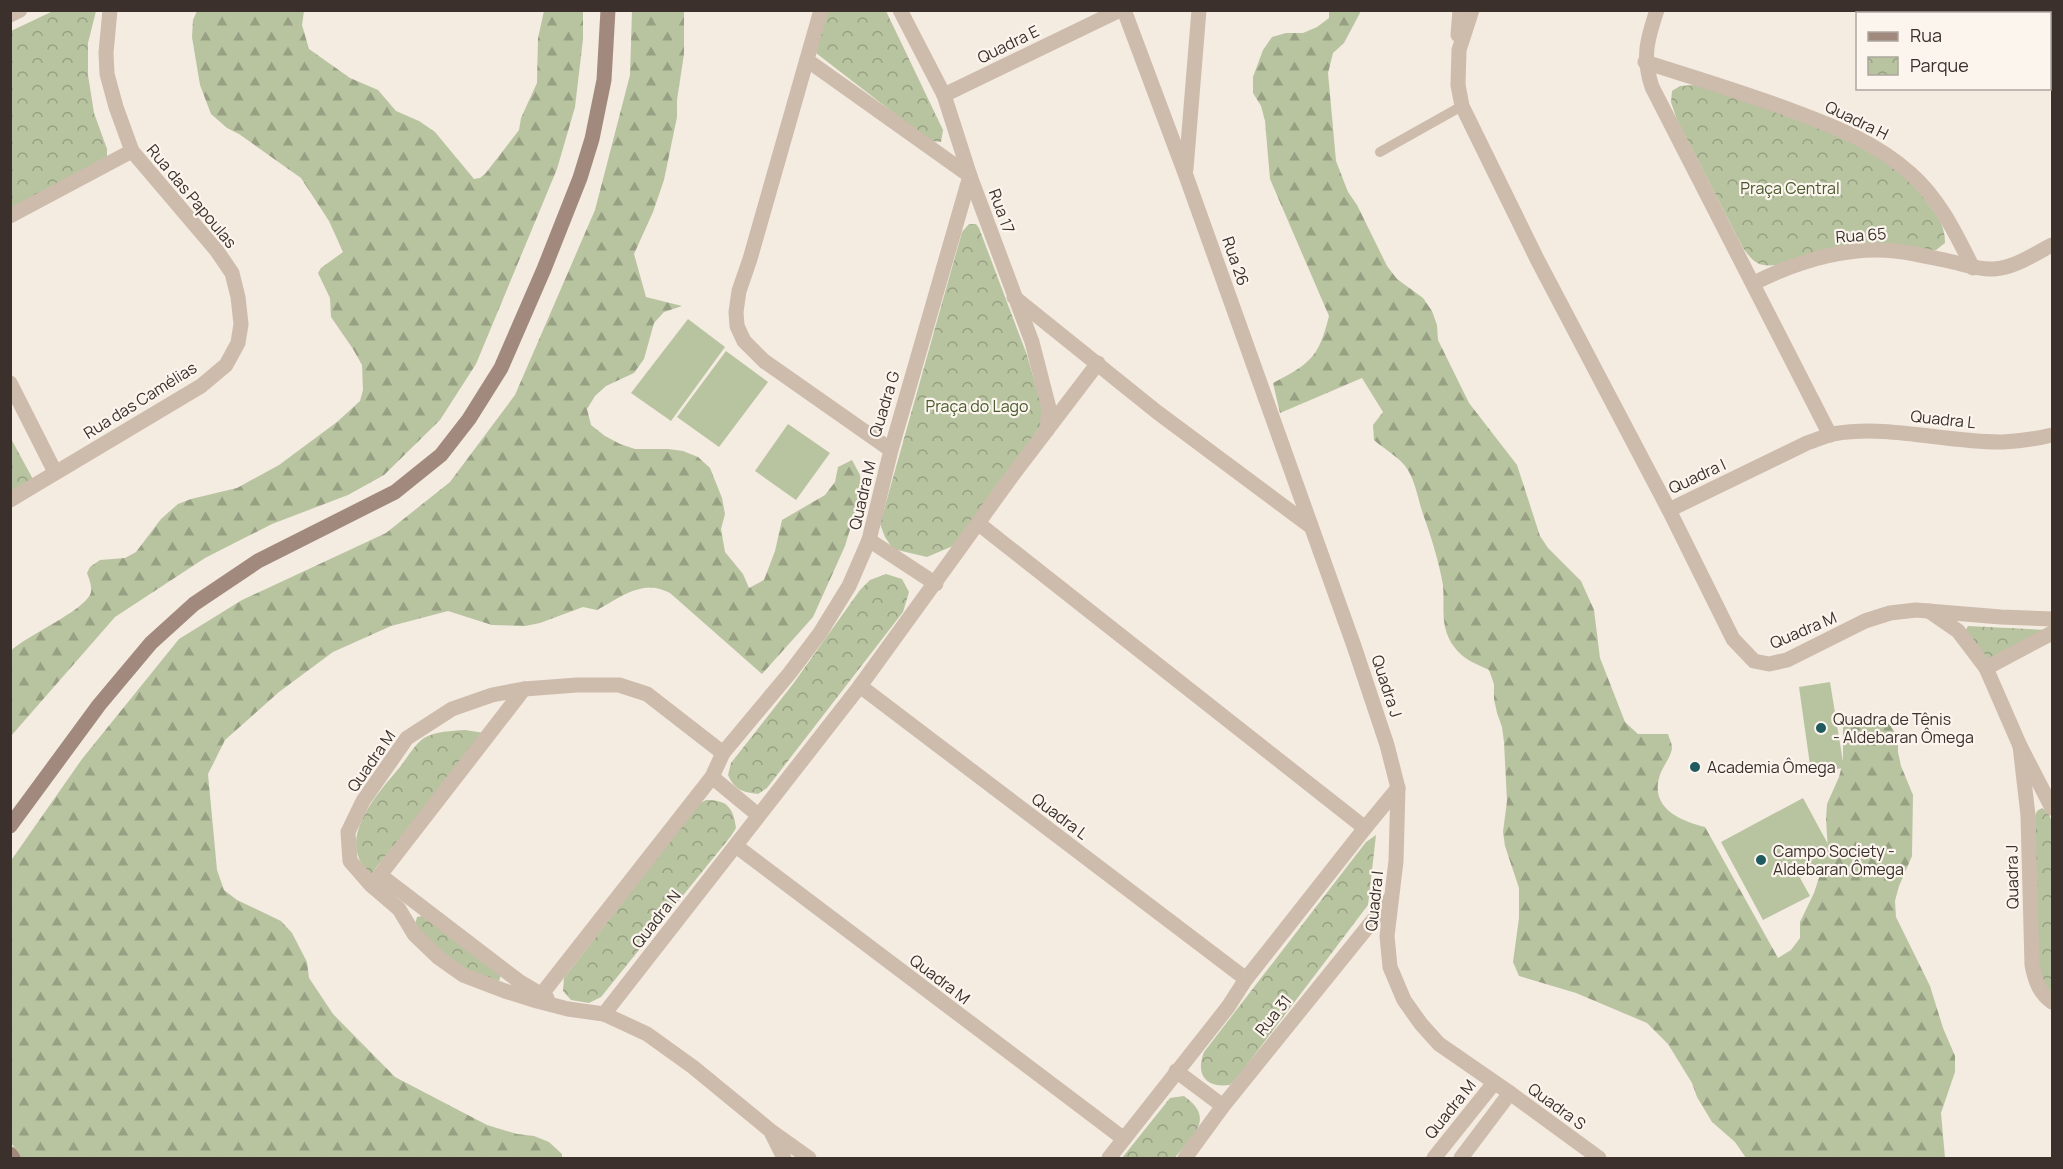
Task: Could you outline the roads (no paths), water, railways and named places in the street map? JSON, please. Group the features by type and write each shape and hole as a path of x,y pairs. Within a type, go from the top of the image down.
{"street":[{"path":"10,15 20,10"},
{"name":"Rua das Papoulas","path":"110,10 106,53 107,74 132,151 217,251 232,273 238,297"},
{"path":"10,826 99,705 151,643 185,612 258,561 395,492 441,455 469,419 501,368 580,178 592,139 604,80 608,10"},
{"path":"821,10 807,60 970,176"},
{"name":"Rua 17","path":"900,10 944,95 970,176 1032,342 1049,408 1047,430"},
{"name":"Quadra E","path":"944,95 1122,10"},
{"name":"Rua 26","path":"1122,10 1185,173 1310,526"},
{"path":"1185,173 1199,10"},
{"path":"1459,50 1460,10"},
{"name":"Quadra I","path":"1472,10 1459,50 1458,85 1462,106 1537,259 1669,510 1807,443 1830,435"},
{"path":"1657,10 1647,43 1646,62 1652,87 1830,435"},
{"name":"Quadra G","path":"807,60 739,291 737,326 744,341 764,361 891,450 970,176"},
{"name":"Quadra H","path":"1646,62 1768,102 1859,137 1886,154 1911,174 1932,196 1950,222 1973,267"},
{"path":"10,216 132,151"},
{"path":"1973,267 1993,269 2011,265 2052,245"},
{"name":"Rua 65","path":"1754,283 1775,272 1808,261 1842,252 1865,250 1896,251 1973,267"},
{"name":"Rua das Camélias","path":"10,500 201,386 226,365 238,343 242,324 238,297"},
{"path":"1014,297 1157,412 1310,526"},
{"path":"736,846 860,686 1098,363"},
{"path":"10,383 54,472"},
{"name":"Quadra L","path":"1830,435 1878,431 2002,442 2052,435"},
{"name":"Quadra M","path":"541,995 712,777 723,753 820,633 849,586 869,540 891,450"},
{"name":"Quadra M","path":"1669,510 1733,639 1754,661 1769,664 1787,660 1866,621 1890,613 1916,610 2001,617 2052,618"},
{"path":"979,524 1365,828"},
{"name":"Quadra J","path":"1310,526 1388,745 1398,788"},
{"path":"869,540 936,584"},
{"path":"1929,611 1958,631 1986,668 2020,746 2052,808"},
{"path":"1986,668 2052,633"},
{"name":"Quadra M","path":"568,1009 541,995 350,861 348,832 363,801 407,738 452,709 492,695 524,689 619,685 647,694 723,753"},
{"name":"Quadra L","path":"860,686 1246,979"},
{"path":"375,880 524,689"},
{"name":"Quadra J","path":"2020,746 2028,815 2032,965 2035,979 2042,993 2052,1002"},
{"path":"712,777 758,815"},
{"path":"1109,1158 1228,1007 1246,979 1398,788"},
{"name":"Quadra I","path":"1398,788 1396,861 1387,936 1390,967 1404,1000 1420,1024 1439,1044 1494,1083"},
{"name":"Quadra M","path":"736,846 1124,1139"},
{"name":"Quadra N","path":"604,1014 736,846"},
{"name":"Quadra M","path":"375,880 399,909 414,934 439,958 463,975 505,991 568,1009 604,1014 647,1034 693,1067 771,1131 784,1158"},
{"name":"Rua 31","path":"1185,1158 1223,1106 1392,897"},
{"path":"1176,1071 1223,1106"},
{"name":"Quadra M","path":"1434,1158 1494,1083"},
{"name":"Quadra S","path":"1494,1083 1599,1158"},
{"path":"1461,1158 1510,1093"},
{"path":"771,1131 809,1158"},
{"path":"10,1155 13,1158"}],"lane":[{"path":"1380,152 1462,106"}],"place":[{"name":"Quadra de Tênis - Aldebaran Ômega","path":"1821,728"},
{"name":"Academia Ômega","path":"1695,767"},
{"name":"Campo Society - Aldebaran Ômega","path":"1761,860"}],"park label":[{"name":"Praça Central","path":"1790,188"},
{"name":"Praça do Lago","path":"977,406"}]}
